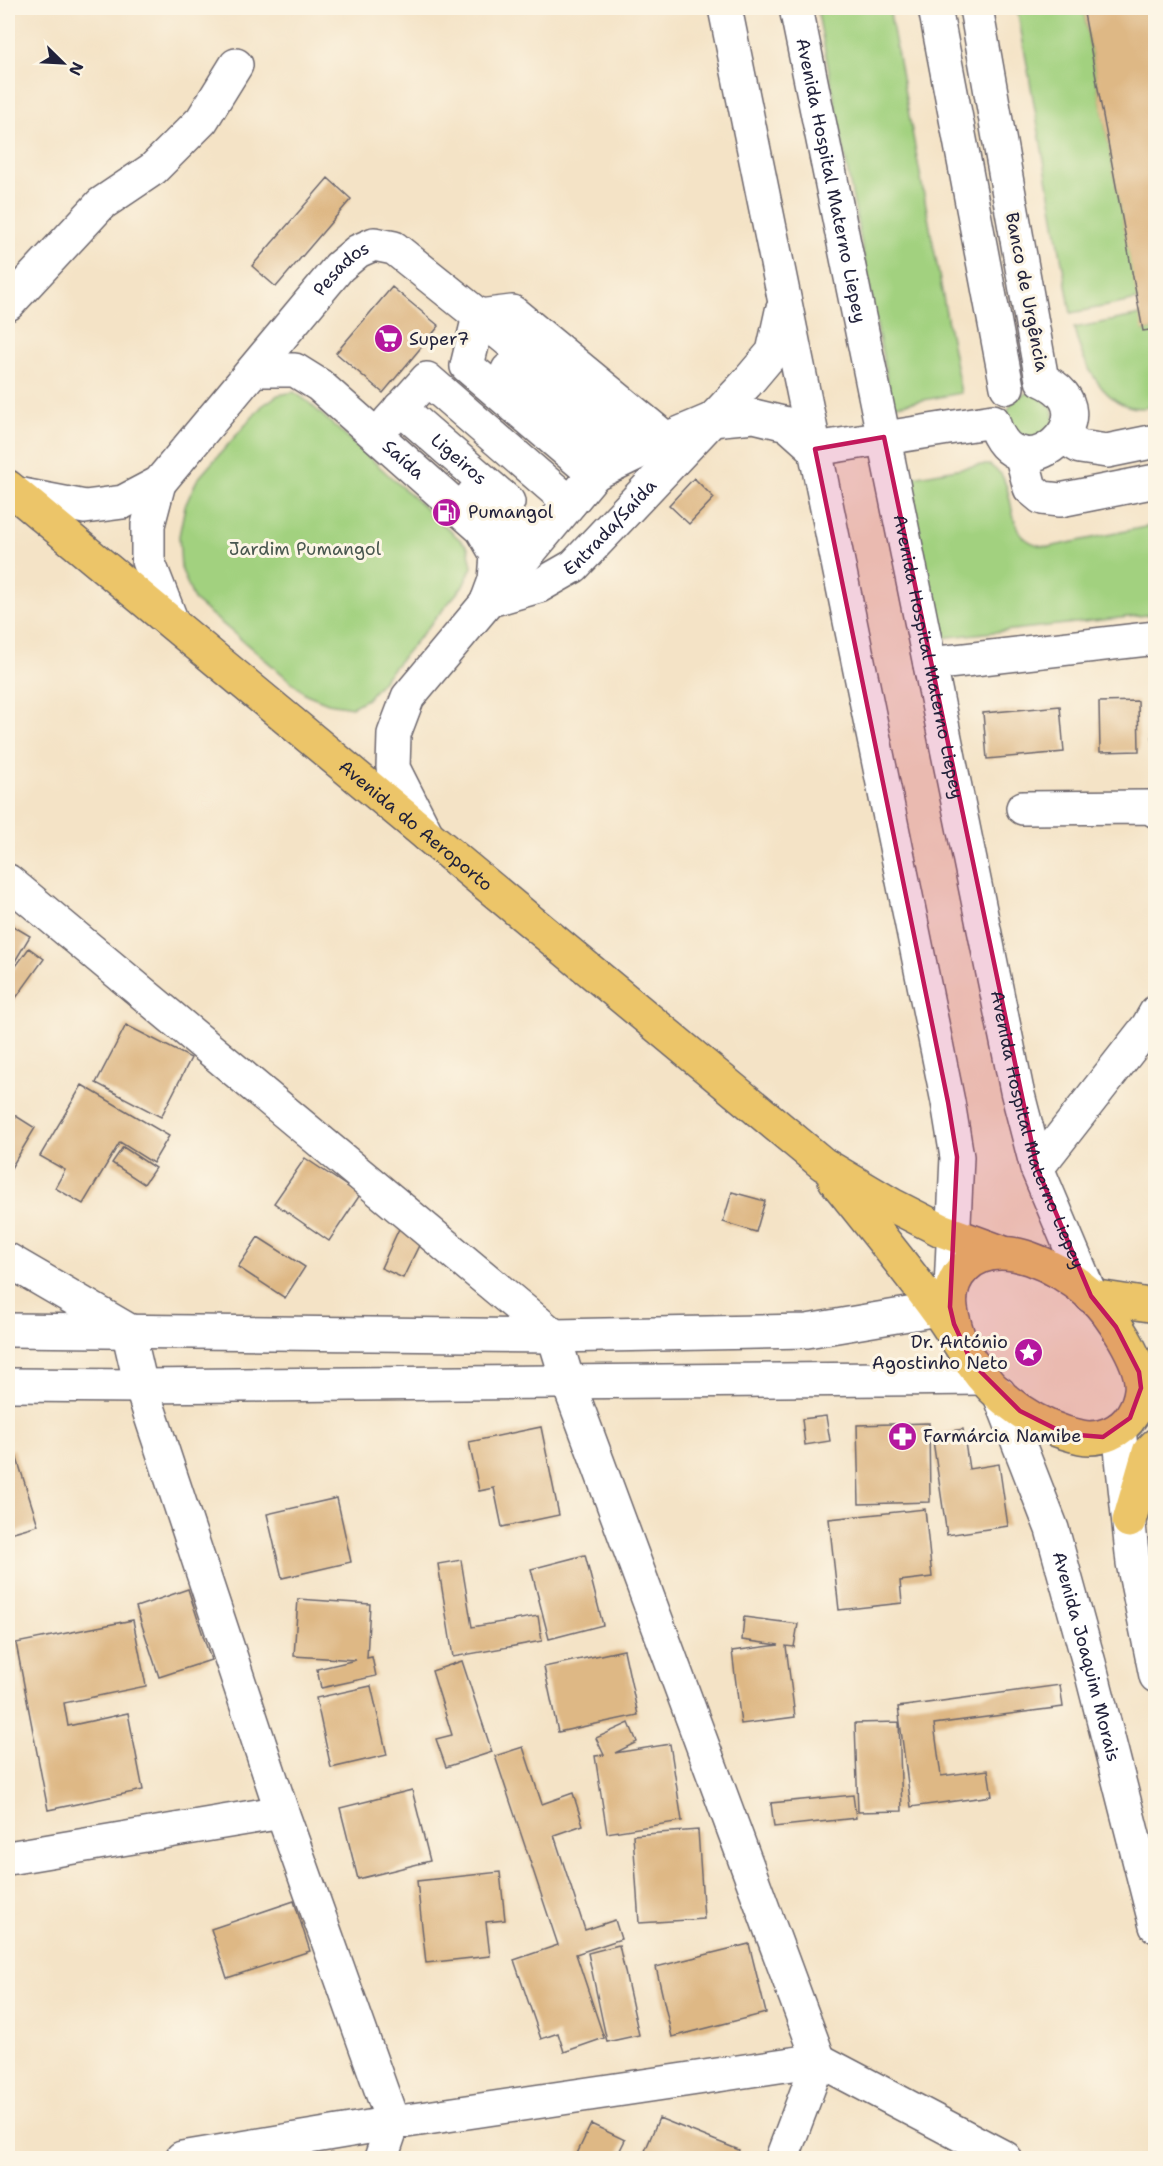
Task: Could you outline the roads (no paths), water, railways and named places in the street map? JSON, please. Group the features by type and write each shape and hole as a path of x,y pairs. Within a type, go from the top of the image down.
{"main road":[{"name":"Avenida do Aeroporto","path":"12,490 823,1164"},
{"path":"823,1164 892,1205 953,1234 1001,1251 1036,1260 1091,1296 1116,1327 1134,1356 1141,1388 1136,1417 1102,1437 1086,1438 1066,1434 1043,1425 1020,1411 992,1386 962,1347 946,1302 823,1164"},
{"path":"946,1302 958,1273 971,1261 986,1254 1001,1251"},
{"path":"1091,1296 1155,1306"},
{"path":"1142,1528 1153,1452"}],"street":[{"path":"8,1330 554,1336 807,1330 946,1302 953,1234 957,1157 948,1102 725,8"},
{"name":"Avenida Hospital Materno Liepey","path":"796,8 1017,1091 1037,1168 1091,1296"},
{"path":"935,8 1007,387"},
{"name":"Banco de Urgência","path":"976,8 1042,380 1053,384 1061,392 1069,414 1068,426 1063,436"},
{"path":"8,303 101,204 153,169 202,120 236,65"},
{"name":"Pesados","path":"159,483 339,267 358,250 374,244 394,248 476,329"},
{"name":"Entrada/Saída","path":"487,601 539,585 574,566 746,384 773,352 785,300"},
{"path":"617,447 512,312 476,329 467,366 617,447 666,439 711,420 754,416 787,424 815,449"},
{"name":"Saída","path":"254,370 295,370 320,385 482,529 497,555 495,580 487,601"},
{"path":"1042,380 1030,378 1018,381 998,396 993,421 996,432 1011,449 1021,453 1045,452 1063,436 1080,447 1107,451 1155,441"},
{"path":"355,416 407,400 551,526"},
{"name":"Ligeiros","path":"407,400 551,526"},
{"path":"815,449 993,421"},
{"path":"428,835 393,768 394,734 408,697 617,447 666,439"},
{"path":"1021,453 1030,488 1042,498 1060,500 1155,480"},
{"path":"12,490 85,507 123,502 159,483"},
{"path":"159,483 148,525 148,561 172,622"},
{"path":"930,664 1155,638"},
{"path":"1023,808 1150,807 1155,811"},
{"path":"8,880 554,1336 568,1382 819,2060 782,2158"},
{"path":"1037,1168 1148,1026 1155,1012"},
{"path":"8,1260 128,1330 141,1386 282,1812 393,2123 381,2158"},
{"path":"1134,1356 1155,1385"},
{"path":"8,1385 568,1382 992,1386"},
{"name":"Avenida Joaquim Morais","path":"992,1386 1052,1529 1092,1674 1155,1926"},
{"path":"1136,1417 1153,1452"},
{"path":"1136,1417 1142,1528 1132,1563 1155,1676"},
{"path":"8,1858 282,1812"},
{"path":"182,2158 393,2123 819,2060 1005,2158"}],"place":[{"name":"Super7","path":"388,339"},
{"name":"Pumangol","path":"447,512"},
{"name":"Dr. António Agostinho Neto","path":"1029,1352"},
{"name":"Farmárcia Namibe","path":"902,1436"}],"park label":[{"name":"Jardim Pumangol","path":"305,549"}]}
